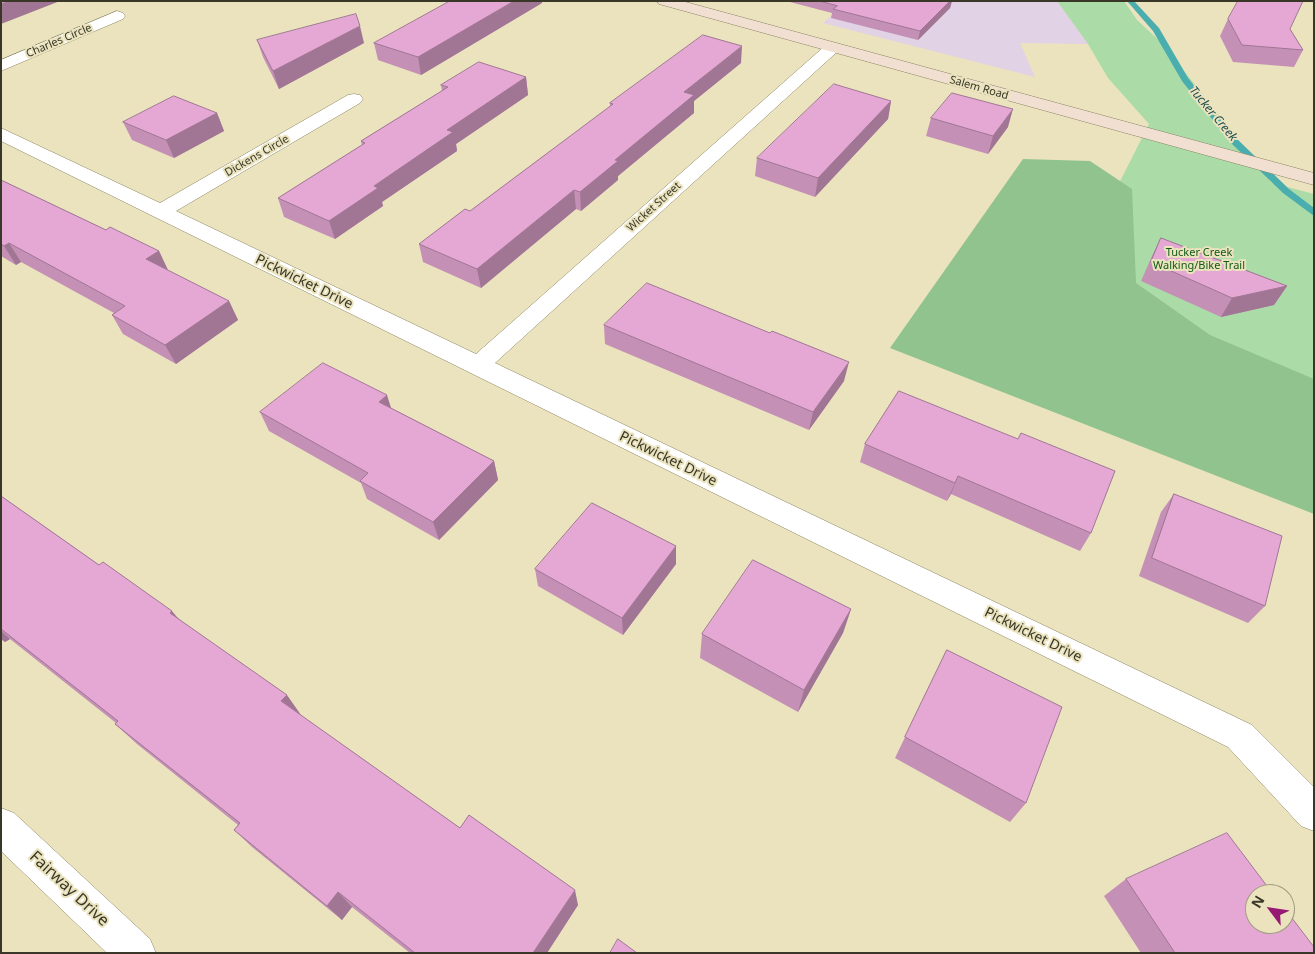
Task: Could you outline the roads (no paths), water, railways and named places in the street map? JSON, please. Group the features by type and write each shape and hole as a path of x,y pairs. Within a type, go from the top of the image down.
{"main road":[{"name":"Salem Road","path":"664,1 1314,179"}],"street":[{"name":"Charles Circle","path":"1,66 117,16"},
{"name":"Wicket Street","path":"477,366 832,48"},
{"name":"Dickens Circle","path":"159,212 354,99"},
{"name":"Pickwicket Drive","path":"1,134 1240,736 1314,813"},
{"name":"Fairway Drive","path":"1,826 136,953"}],"waterway":[{"name":"Tucker Creek","path":"1130,1 1156,30 1185,79 1234,141 1286,191 1314,213"}],"park label":[{"name":"Tucker Creek Walking/Bike Trail","path":"1199,259"}]}
